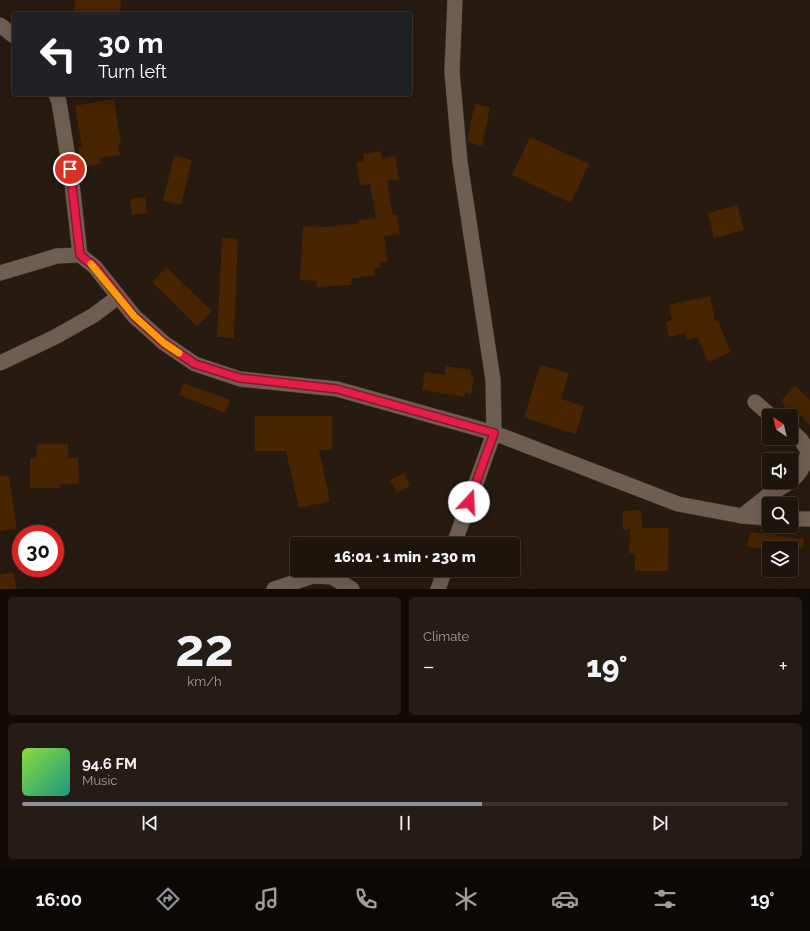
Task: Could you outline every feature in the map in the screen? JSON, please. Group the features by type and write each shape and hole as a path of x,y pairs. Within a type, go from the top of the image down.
{"street":[{"path":"455,0 452,72 460,162 494,380 494,433 457,537"},
{"path":"0,25 12,34"},
{"path":"57,96 60,102 72,183 80,255"},
{"path":"0,273 57,256 80,255 95,267 134,316 164,343 195,364 240,378 337,389 494,433 678,504 742,516 762,517"},
{"path":"0,363 94,315 118,297"},
{"path":"755,402 763,409"},
{"path":"798,437 808,451 806,462 798,475"},
{"path":"742,516 778,489"},
{"path":"798,518 810,519"},
{"path":"274,589 313,576 332,577 352,589"},
{"path":"438,589 442,577"}],"building":[{"path":"75,0 121,0 120,12 74,12"},
{"path":"114,99 121,144 118,145 120,155 100,158 101,164 81,168 78,147 82,147 75,106"},
{"path":"475,104 490,107 482,146 467,142"},
{"path":"530,137 589,164 571,203 512,175"},
{"path":"381,151 382,159 395,156 399,179 387,181 393,215 397,215 400,234 384,236 388,261 379,262 380,268 374,269 375,275 351,279 352,285 317,287 317,281 300,280 303,226 326,227 359,223 358,220 376,218 370,184 360,185 356,163 364,161 363,154"},
{"path":"174,156 192,160 181,205 163,201"},
{"path":"145,197 147,213 132,215 130,199"},
{"path":"737,205 744,230 714,238 708,213"},
{"path":"222,238 238,239 234,338 217,337"},
{"path":"166,267 212,311 197,326 152,282"},
{"path":"710,296 715,321 718,321 731,352 708,362 698,337 687,340 686,333 669,337 666,322 672,320 669,305"},
{"path":"540,365 569,373 561,399 584,406 576,434 524,418"},
{"path":"446,366 471,370 470,375 474,376 471,395 465,393 464,397 422,390 425,372 445,375"},
{"path":"184,383 230,400 225,413 179,395"},
{"path":"795,386 810,400 810,425 801,416 798,419 798,409 786,409 784,407 785,405 781,401"},
{"path":"255,416 332,416 332,450 319,450 330,501 299,508 286,451 255,451"},
{"path":"37,444 68,444 68,458 78,458 79,484 59,484 60,488 30,488 30,458 36,458"},
{"path":"404,473 410,486 397,493 390,480"},
{"path":"0,476 9,476 16,525 12,525 12,530 0,531"},
{"path":"641,510 642,528 669,528 668,571 635,571 635,553 629,553 630,529 623,530 623,511"},
{"path":"750,532 804,539 803,548 798,548 798,541 762,541 762,548 747,547"},
{"path":"12,572 12,577 14,577 17,589 0,589 0,575"}],"slow traffic":[{"path":"91,264 134,316 164,343 179,353"}],"route":[{"path":"70,169 80,255 95,267 134,316 164,343 195,364 240,378 337,389 494,433 469,502"}]}
